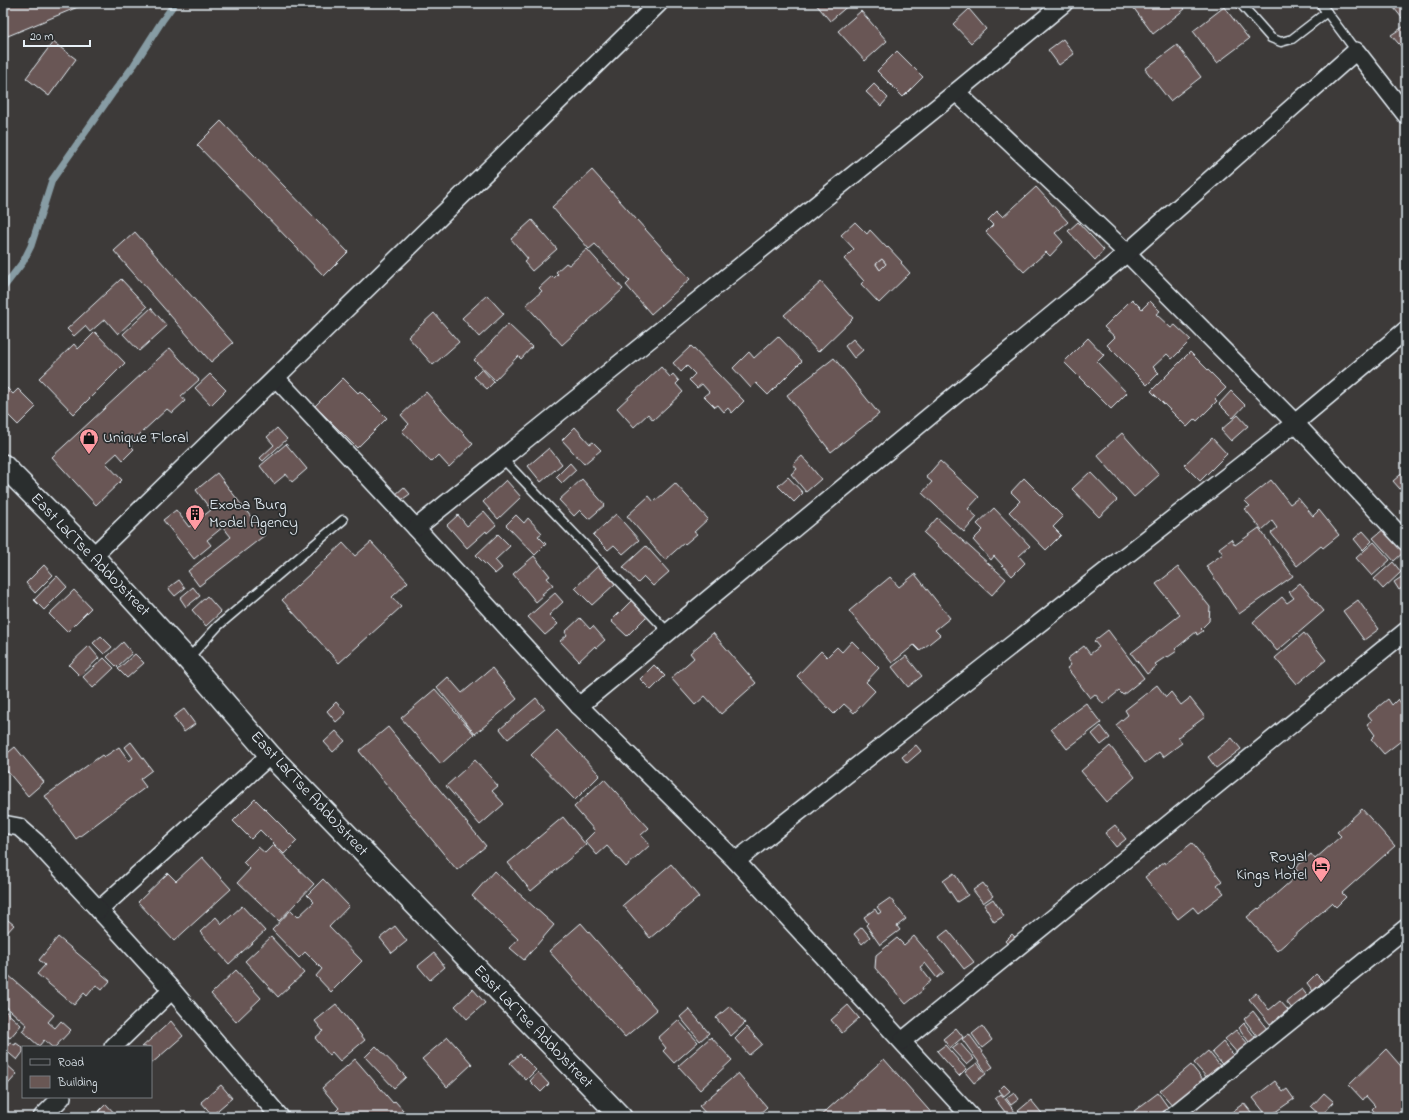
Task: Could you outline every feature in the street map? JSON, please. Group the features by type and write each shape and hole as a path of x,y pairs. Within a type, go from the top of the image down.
{"street":[{"path":"93,556 659,3"},
{"path":"416,528 1064,3"},
{"path":"579,706 1127,253 1356,51 1406,115"},
{"path":"956,92 1127,253 1294,423 1406,542"},
{"path":"736,861 1294,423 1406,330"},
{"path":"276,378 579,706 736,861 971,1117"},
{"name":"East La(Tse Addo)street","path":"3,465 93,556 188,660 270,755 621,1117"},
{"path":"902,1041 1406,631"},
{"path":"99,910 270,755"},
{"path":"4,823 19,827 36,842 172,990 280,1117"},
{"path":"1171,1117 1406,928"},
{"path":"114,1046 172,990"},
{"path":"42,1117 61,1098"}],"lane":[{"path":"1240,3 1271,38 1281,42 1292,39 1327,12"},
{"path":"1320,3 1356,51"},
{"path":"502,458 668,632"},
{"path":"188,660 218,626 343,520"}],"building":[{"path":"3,3 84,3 85,4 3,38"},
{"path":"815,3 849,3 850,4 830,21"},
{"path":"1130,3 1180,3 1185,9 1153,34"},
{"path":"1390,3 1406,3 1406,23"},
{"path":"1224,7 1249,39 1217,63 1193,31"},
{"path":"969,9 986,29 971,43 953,24"},
{"path":"861,11 887,41 865,61 838,31"},
{"path":"1406,25 1406,52 1391,35"},
{"path":"1063,39 1074,54 1059,65 1048,50"},
{"path":"53,42 76,59 49,96 26,78"},
{"path":"1177,45 1201,77 1170,101 1145,69"},
{"path":"897,51 923,77 903,97 877,71"},
{"path":"874,84 888,98 881,106 866,92"},
{"path":"221,121 348,252 324,276 197,145"},
{"path":"592,170 690,279 651,314 626,285 630,281 595,244 589,249 552,207"},
{"path":"1036,187 1068,222 1055,233 1063,242 1050,256 1046,252 1024,272 986,232 993,225 988,220 997,211 1003,217"},
{"path":"532,220 557,249 532,271 524,262 528,259 511,239"},
{"path":"855,222 867,234 870,230 902,262 901,263 910,273 879,303 861,284 864,281 844,259 854,249 841,235","holes":["882,259 886,264 880,270 876,264"]},
{"path":"1078,222 1104,250 1095,260 1068,231"},
{"path":"135,232 233,343 211,362 114,251"},
{"path":"587,249 623,289 562,345 526,305 542,291 539,288 552,276 554,278 558,274 556,272 566,263 569,265"},
{"path":"882,259 886,264 880,270 876,264"},
{"path":"121,279 147,307 118,334 105,319 90,332 85,326 74,336 67,329"},
{"path":"821,282 853,318 818,352 784,315"},
{"path":"487,295 504,314 479,337 462,318"},
{"path":"1132,299 1142,309 1150,301 1160,311 1156,314 1171,328 1175,325 1191,340 1172,359 1167,354 1153,367 1159,373 1147,385 1107,345 1115,337 1104,327"},
{"path":"151,308 167,326 139,351 123,334"},
{"path":"434,313 459,342 433,365 408,337"},
{"path":"508,324 532,347 521,359 518,356 495,380 474,360"},
{"path":"95,332 125,363 74,414 39,378 74,344 78,349"},
{"path":"778,336 802,361 768,395 756,383 751,388 733,368 749,352 754,358"},
{"path":"1088,338 1104,355 1097,362 1127,393 1111,409 1064,362"},
{"path":"853,339 863,350 854,358 845,346"},
{"path":"691,346 744,401 732,413 728,408 724,412 718,405 715,407 704,396 709,392 702,384 697,388 689,380 695,374 687,366 681,372 673,363"},
{"path":"170,348 199,380 181,396 185,401 172,413 167,409 129,444 134,449 123,460 117,453 106,463 122,480 96,505 52,457"},
{"path":"1190,352 1226,388 1215,399 1217,401 1197,421 1195,419 1187,427 1151,391"},
{"path":"834,358 879,414 831,452 787,395"},
{"path":"661,367 670,377 673,374 679,381 676,384 683,392 653,420 648,414 634,427 617,408"},
{"path":"482,369 494,382 487,389 474,377"},
{"path":"210,374 226,390 211,405 195,388"},
{"path":"343,378 358,393 360,391 387,418 357,448 315,406"},
{"path":"7,388 13,394 18,389 36,407 18,425 3,410 3,391"},
{"path":"1231,391 1245,405 1233,418 1219,404"},
{"path":"426,392 473,444 449,467 438,455 431,462 402,431 409,424 401,415"},
{"path":"1238,415 1248,426 1231,441 1221,430"},
{"path":"575,427 590,444 593,442 601,450 584,464 562,440"},
{"path":"277,428 287,439 263,461 260,458 274,445 267,437"},
{"path":"1122,433 1159,475 1134,497 1097,455"},
{"path":"1212,438 1227,454 1200,481 1184,465"},
{"path":"286,444 307,469 292,482 286,474 274,484 260,466"},
{"path":"549,448 562,464 541,482 528,466"},
{"path":"802,456 821,479 806,492 791,474 797,469 793,464"},
{"path":"940,461 979,497 968,509 977,517 964,532 922,493 932,482 926,477"},
{"path":"570,463 576,470 562,483 556,477"},
{"path":"1406,470 1406,496 1393,481"},
{"path":"1090,472 1117,500 1099,517 1072,489"},
{"name":"Exoba Burg Model Agency","path":"217,473 265,535 199,586 188,571 231,537 223,527 207,540 211,545 194,559 163,520 176,510 189,527 211,510 196,490"},
{"path":"788,477 803,493 794,502 778,486"},
{"path":"1024,478 1063,517 1053,527 1061,535 1046,550 1009,512 1020,501 1011,492"},
{"path":"582,479 605,505 589,519 580,510 574,516 559,500"},
{"path":"506,480 521,497 498,519 483,502"},
{"path":"1271,480 1290,504 1298,498 1313,516 1319,510 1339,535 1323,548 1321,546 1297,566 1271,533 1277,528 1272,521 1262,530 1245,509 1250,506 1245,501"},
{"path":"675,483 708,519 694,532 697,534 685,544 684,543 665,560 627,516 649,496 654,502"},
{"path":"404,487 410,494 400,501 395,495"},
{"path":"994,508 1030,546 1019,556 1025,563 1012,576 994,556 991,560 973,540 983,530 977,524"},
{"path":"484,511 496,525 487,533 486,531 467,548 447,525 458,515 467,526"},
{"path":"616,514 639,540 623,554 614,545 608,550 593,535"},
{"path":"516,515 524,523 528,518 542,533 538,536 546,544 535,555 506,525"},
{"path":"937,518 1006,579 992,595 924,533"},
{"path":"1259,528 1293,576 1239,614 1206,566 1223,554 1219,548 1231,539 1235,545"},
{"path":"1385,528 1406,550 1394,561 1373,538"},
{"path":"1363,531 1372,541 1363,550 1354,539"},
{"path":"498,534 510,546 495,560 502,568 495,574 476,555"},
{"path":"371,542 408,582 392,597 401,607 339,663 282,600 343,543 355,556"},
{"path":"1374,542 1390,560 1372,576 1356,558"},
{"path":"646,546 669,572 653,586 644,577 638,583 623,567"},
{"path":"534,556 550,576 547,578 553,585 542,594 544,595 536,602 513,574"},
{"path":"1393,562 1401,572 1383,589 1374,579"},
{"path":"44,565 53,575 35,593 26,583"},
{"path":"599,565 616,583 592,605 575,588"},
{"path":"1178,567 1210,607 1209,621 1201,629 1203,631 1197,635 1196,632 1175,649 1177,651 1155,664 1157,666 1147,674 1131,653 1180,615 1156,584"},
{"path":"915,574 950,618 935,630 940,635 920,651 914,645 892,663 849,611 890,577 899,587"},
{"path":"1406,574 1406,585 1399,590 1394,582"},
{"path":"57,576 67,587 44,610 34,600"},
{"path":"179,580 185,588 175,596 168,588"},
{"path":"1300,583 1324,611 1277,651 1253,622 1282,597 1287,603 1294,598 1289,592"},
{"path":"193,587 200,596 186,607 180,598"},
{"path":"74,590 91,608 67,632 49,614"},
{"path":"555,593 563,602 549,615 558,624 545,635 528,617"},
{"path":"207,596 221,612 206,626 192,610"},
{"path":"633,599 648,615 627,636 611,621"},
{"path":"1358,600 1379,629 1364,640 1343,611"},
{"path":"580,618 590,629 593,626 605,640 596,648 595,646 579,661 560,641 567,635 565,632"},
{"path":"1108,630 1144,678 1123,695 1119,691 1103,704 1095,694 1090,698 1067,668 1071,665 1067,659 1084,646 1090,654 1099,647 1094,641"},
{"path":"713,633 756,683 721,714 705,696 695,705 671,678 694,658 690,653"},
{"path":"1304,633 1326,660 1297,684 1275,658"},
{"path":"101,636 112,647 104,654 93,643"},
{"path":"852,641 879,668 866,682 875,691 854,713 844,704 834,714 797,676 821,651 827,657 837,647 842,652"},
{"path":"123,642 132,653 117,667 107,657"},
{"path":"89,646 99,658 80,676 69,665"},
{"path":"135,654 144,663 127,678 118,669"},
{"path":"906,656 922,676 908,687 892,667"},
{"path":"104,658 114,668 93,688 83,677"},
{"path":"654,665 665,676 651,690 640,679"},
{"path":"492,668 517,699 475,734 437,687 448,677 462,693"},
{"path":"1157,685 1166,697 1171,692 1181,705 1190,698 1205,717 1178,737 1182,743 1163,757 1159,752 1145,763 1116,725 1128,715 1125,710"},
{"path":"435,689 474,734 441,764 401,718"},
{"path":"536,698 545,709 508,739 500,729"},
{"path":"1388,699 1392,705 1398,699 1406,710 1406,737 1384,754 1371,739 1375,735 1367,724 1372,720 1368,715"},
{"path":"336,702 346,713 336,722 327,711"},
{"path":"1086,703 1101,723 1067,749 1051,729"},
{"path":"184,709 195,724 184,732 173,717"},
{"path":"1101,726 1110,738 1101,745 1092,734"},
{"path":"388,727 486,846 457,870 359,751"},
{"path":"557,730 600,775 575,800 531,755"},
{"path":"336,731 345,741 333,752 324,742"},
{"path":"1232,738 1241,749 1216,768 1208,757"},
{"path":"131,742 152,770 140,779 146,787 76,839 45,796 102,755 104,757 119,747 129,761 133,758 125,747"},
{"path":"916,745 921,751 907,763 902,757"},
{"path":"1110,746 1135,777 1107,802 1081,771"},
{"path":"15,747 44,782 28,796 3,766 3,757"},
{"path":"475,760 498,786 492,791 504,804 480,825 446,786"},
{"path":"604,779 649,828 641,835 650,845 626,867 607,846 597,855 585,841 595,831 574,807"},
{"path":"255,799 297,841 284,854 260,830 251,839 233,821"},
{"name":"Royal Kings Hotel","path":"1362,809 1395,846 1342,893 1346,897 1336,907 1332,903 1277,951 1247,917 1258,908 1259,909 1300,873 1295,868 1311,854 1315,859 1341,836 1337,832"},
{"path":"563,817 586,845 531,891 508,863"},
{"path":"1115,825 1126,839 1116,847 1105,833"},
{"path":"1192,843 1222,881 1217,885 1224,893 1198,913 1193,907 1178,919 1145,877"},
{"path":"273,845 314,884 279,921 238,882 250,869 243,862 258,847 265,853"},
{"path":"202,857 231,889 174,941 138,902 168,873 176,881"},
{"path":"671,864 699,897 650,938 623,905"},
{"path":"494,871 554,925 524,960 510,948 518,939 472,896"},
{"path":"954,873 968,895 957,902 943,881"},
{"path":"323,879 349,906 329,927 362,961 331,992 316,976 322,969 305,952 299,958 272,930 291,910 298,917 314,902 307,895"},
{"path":"983,883 993,896 983,903 973,890"},
{"path":"890,898 906,919 897,926 900,930 880,945 866,925 868,923 864,917 875,909 878,914 881,912 877,907"},
{"path":"993,899 1004,916 994,922 984,905"},
{"path":"242,906 265,931 229,964 200,932 216,917 222,924"},
{"path":"3,916 14,925 5,935 3,934"},
{"path":"581,923 657,1010 625,1037 549,951"},
{"path":"395,926 407,941 392,953 380,938"},
{"path":"862,927 870,937 862,944 854,934"},
{"path":"948,930 974,962 964,969 939,937"},
{"path":"1012,934 1019,942 1012,949 1005,941"},
{"path":"914,936 944,972 937,978 925,963 920,967 931,981 922,988 923,990 906,1004 875,968 876,955 897,938 904,945"},
{"path":"58,937 110,981 102,990 96,985 87,996 84,993 74,1005 37,974 45,965 39,960"},
{"path":"271,937 304,973 278,997 245,961"},
{"path":"434,953 445,967 430,980 418,966"},
{"path":"236,970 261,998 236,1022 211,994"},
{"path":"7,974 54,1015 48,1022 55,1028 61,1021 71,1030 56,1046 51,1046 44,1040 39,1046 22,1031 27,1025 3,1004 3,979"},
{"path":"1316,974 1323,981 1313,991 1307,983"},
{"path":"473,989 485,1003 467,1019 455,1006"},
{"path":"1302,989 1309,998 1293,1010 1286,1001"},
{"path":"1256,993 1269,1010 1280,1001 1288,1010 1270,1024 1249,999"},
{"path":"336,1004 365,1040 340,1061 332,1052 329,1055 315,1038 323,1031 315,1021"},
{"path":"848,1005 859,1018 842,1033 831,1020"},
{"path":"730,1006 745,1023 731,1036 716,1018"},
{"path":"689,1009 709,1033 700,1041 680,1017"},
{"path":"4,1010 21,1025 10,1038 7,1036 3,1040 3,1012"},
{"path":"1253,1011 1267,1029 1258,1037 1244,1019"},
{"path":"678,1020 698,1042 674,1063 663,1051 666,1048 658,1038"},
{"path":"171,1021 183,1036 152,1063 152,1046 143,1046"},
{"path":"1244,1023 1257,1040 1251,1045 1239,1028"},
{"path":"982,1026 992,1040 982,1048 972,1034"},
{"path":"747,1027 762,1044 749,1055 735,1039"},
{"path":"956,1028 963,1037 950,1048 943,1039"},
{"path":"1236,1030 1250,1046 1239,1055 1225,1039"},
{"path":"969,1034 993,1067 986,1072 962,1039"},
{"path":"448,1037 472,1064 447,1087 422,1059"},
{"path":"711,1037 732,1060 700,1090 678,1066"},
{"path":"10,1042 15,1045 16,1043 22,1047 22,1053 17,1060 4,1049"},
{"path":"1223,1042 1236,1058 1225,1068 1212,1052"},
{"path":"960,1043 974,1059 967,1065 952,1049"},
{"path":"945,1045 966,1069 959,1076 937,1051"},
{"path":"376,1046 406,1077 394,1088 365,1057"},
{"path":"1386,1049 1406,1072 1406,1117 1379,1117 1372,1109 1375,1106 1366,1096 1363,1100 1349,1085"},
{"path":"1208,1051 1221,1067 1208,1079 1194,1063"},
{"path":"520,1054 536,1070 526,1080 510,1063"},
{"path":"355,1059 393,1103 395,1101 409,1117 340,1117 335,1112 339,1108 322,1088"},
{"path":"884,1059 935,1117 819,1117"},
{"path":"3,1061 17,1074 3,1090"},
{"path":"977,1063 986,1074 974,1083 965,1072"},
{"path":"1191,1065 1204,1081 1174,1107 1160,1091"},
{"path":"538,1072 549,1084 541,1092 530,1081"},
{"path":"738,1073 767,1107 756,1117 709,1117 699,1106"},
{"path":"1275,1081 1283,1092 1287,1089 1294,1099 1268,1117 1253,1098"},
{"path":"221,1085 232,1098 212,1115 201,1102"},
{"path":"1004,1085 1010,1091 1004,1096 999,1090"},
{"path":"1014,1092 1019,1099 1011,1105 1006,1098"},
{"path":"1158,1093 1170,1110 1160,1117 1139,1117 1134,1111"},
{"path":"1324,1093 1334,1102 1321,1116 1311,1107"},
{"path":"1001,1094 1015,1112 1009,1117 995,1099"},
{"path":"1031,1100 1045,1117 1023,1117 1018,1111"},
{"path":"1244,1103 1255,1117 1225,1117"},
{"path":"106,1104 118,1117 93,1117"},
{"path":"525,1111 530,1117 517,1117"}],"waterway":[{"path":"3,288 23,262 31,246 52,180 134,65 175,3"}],"place":[{"name":"Unique Floral","path":"89,455"},
{"name":"Exoba Burg Model Agency","path":"195,531"},
{"name":"Royal Kings Hotel","path":"1321,883"}]}
